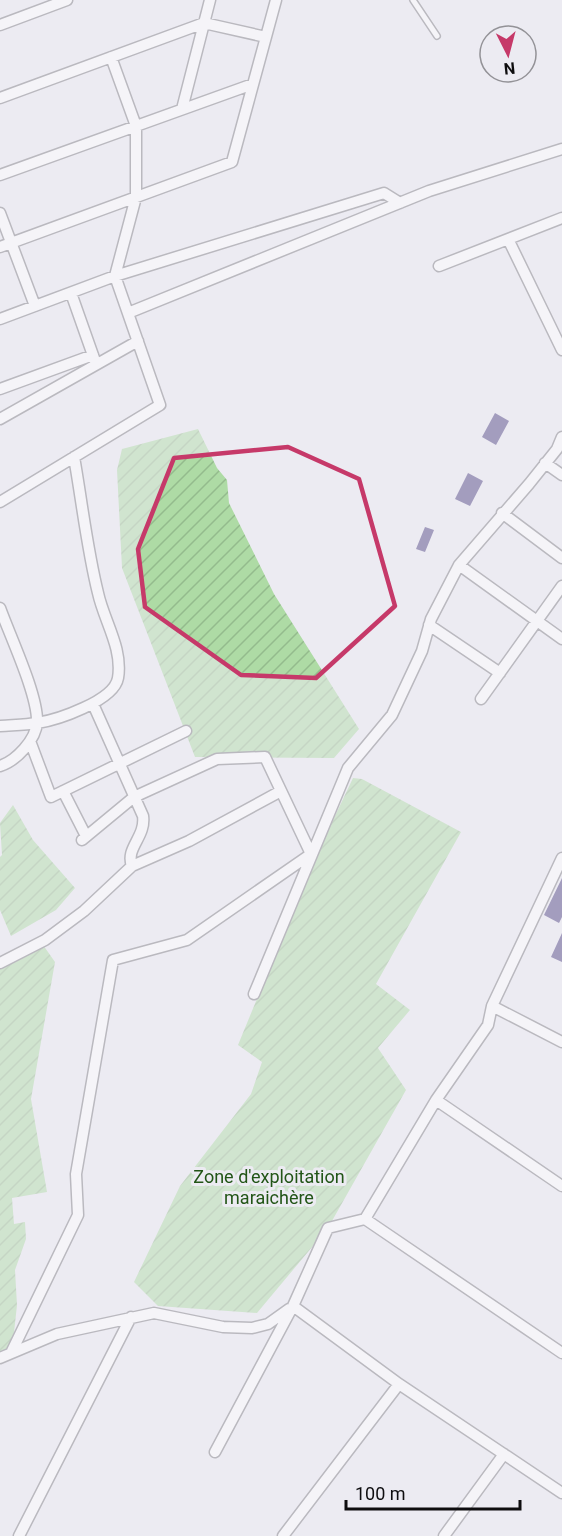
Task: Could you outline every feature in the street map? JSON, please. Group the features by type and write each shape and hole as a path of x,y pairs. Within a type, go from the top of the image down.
{"street":[{"path":"0,25 67,0"},
{"path":"182,109 210,0"},
{"path":"5,245 232,162 276,0"},
{"path":"0,98 204,23 266,37"},
{"path":"0,502 160,405 115,276 136,197 136,126 111,57"},
{"path":"0,175 253,84"},
{"path":"128,313 400,203 562,149"},
{"path":"0,319 115,276 384,193 400,203"},
{"path":"0,213 5,245 34,306"},
{"path":"439,266 562,218"},
{"path":"508,239 562,350"},
{"path":"71,293 95,360"},
{"path":"0,389 95,360 138,341"},
{"path":"0,419 95,360"},
{"path":"254,994 348,768 392,715 422,651 429,625 459,565 545,464 562,437"},
{"path":"0,726 37,723 60,718 93,704 113,688 118,679 118,658 98,594 74,457"},
{"path":"545,464 562,475"},
{"path":"502,513 562,558"},
{"path":"459,565 562,639"},
{"path":"481,699 562,586"},
{"path":"0,608 34,702 37,723 30,741 14,759 0,766"},
{"path":"429,625 500,673"},
{"path":"93,704 135,797 144,824 143,831 131,852 132,866"},
{"path":"30,741 51,797 186,731"},
{"path":"63,790 84,838 135,797 217,759 266,757 311,854"},
{"path":"0,963 45,940 84,911 132,866 189,841 281,791"},
{"path":"12,1351 78,1215 76,1174 113,960 187,940 311,854"},
{"path":"365,1220 436,1100 488,1025 492,1006 562,858"},
{"path":"492,1006 562,1042"},
{"path":"436,1100 562,1186"},
{"path":"215,1452 292,1306 328,1228 365,1220 562,1353"},
{"path":"0,1358 57,1334 131,1317 154,1313 223,1327 252,1328 268,1324 292,1306"},
{"path":"292,1306 399,1384 562,1493"},
{"path":"19,1536 131,1317"},
{"path":"283,1536 399,1384"},
{"path":"444,1536 504,1454"}],"lane":[{"path":"413,0 437,36"}],"highlighted area":[{"path":"288,447 359,479 395,606 316,678 241,675 145,607 138,549 174,458"}],"green space":[{"path":"198,429 217,468 227,480 229,503 274,594 359,729 334,758 195,757 122,568 117,470 122,449"},
{"name":"Zone d'exploitation maraichère","path":"353,778 362,779 461,832 376,984 410,1010 378,1048 406,1090 328,1228 257,1313 158,1306 134,1282 180,1186 251,1094 262,1062 238,1045 314,860"},
{"path":"13,805 33,840 75,888 56,910 11,936 0,910 0,857 2,855 0,823"},
{"path":"41,942 55,962 31,1099 47,1192 12,1198 14,1224 25,1222 26,1239 15,1270 17,1305 12,1351 0,1358 0,963"}],"building":[{"path":"495,413 509,421 496,445 482,437"},
{"path":"468,473 483,481 470,506 455,499"},
{"path":"425,527 434,530 425,552 416,549"},
{"path":"562,878 562,917 559,923 544,915"},
{"path":"562,933 562,962 551,957"}]}
